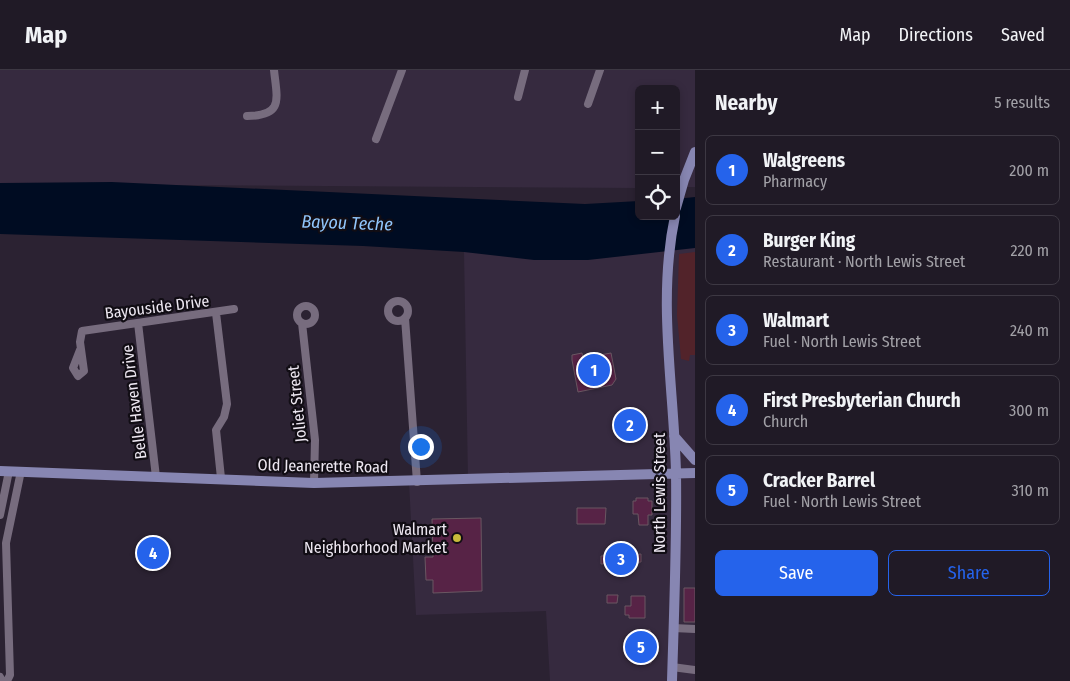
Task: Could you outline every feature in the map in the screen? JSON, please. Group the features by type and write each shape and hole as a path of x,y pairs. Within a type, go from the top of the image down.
{"main road":[{"path":"680,194 695,152"},
{"name":"North Lewis Street","path":"672,681 676,473 666,276 674,220"},
{"path":"674,436 695,460"},
{"name":"Old Jeanerette Road","path":"4,471 314,483 417,482 552,475 695,473"}],"street":[{"path":"247,116 263,116 273,110 277,100 274,70"},
{"path":"376,139 402,70"},
{"path":"518,97 525,70"},
{"path":"588,104 600,70"},
{"name":"Bayouside Drive","path":"80,350 82,331 234,309"},
{"path":"216,313 228,404 224,417 216,430 221,478"},
{"path":"405,318 417,482"},
{"name":"Belle Haven Drive","path":"138,323 156,477"},
{"name":"Joliet Street","path":"302,323 315,440 314,483"},
{"path":"0,515 4,471"},
{"path":"7,681 10,675 6,543 21,471"},
{"path":"673,628 695,629"},
{"path":"672,667 695,670"},
{"path":"0,677 2,681"}],"shaded area":[{"path":"0,70 695,70 695,187 680,187 680,85 635,85 635,188 0,184"},
{"path":"695,247 695,681 550,681 546,611 416,615 409,482 468,479 464,252"},
{"path":"695,252 695,355 690,355 689,361 681,359 677,315 679,254"}],"water":[{"name":"Bayou Teche","path":"112,182 585,204 635,201 635,220 680,220 680,199 695,197 695,248 588,260 534,260 464,252 363,246 0,234 0,183"}],"building":[{"path":"582,353 583,358 611,353 616,379 612,385 578,392 572,355"},
{"path":"636,416 635,441 625,442 624,417"},
{"path":"636,498 648,498 648,501 652,501 652,515 648,515 648,525 639,525 638,514 633,514 633,501 636,501"},
{"path":"577,508 606,508 605,524 577,524"},
{"name":"Walmart Neighborhood Market","path":"481,518 482,591 433,593 433,580 426,580 425,557 433,557 432,519"},
{"path":"641,554 641,562 601,564 601,556"},
{"path":"684,588 695,588 695,622 684,622"},
{"path":"607,595 618,595 617,603 607,603"},
{"path":"631,596 645,596 645,618 629,618 629,615 625,615 625,606 631,606"},
{"path":"635,630 650,630 651,663 636,663 636,652 632,652"}],"place":[{"name":"Walgreens","path":"594,370"},
{"name":"Burger King","path":"630,425"},
{"name":"Walmart Neighborhood Market","path":"457,538"},
{"name":"First Presbyterian Church","path":"153,553"},
{"name":"Walmart","path":"621,559"},
{"name":"Cracker Barrel","path":"641,647"}]}
